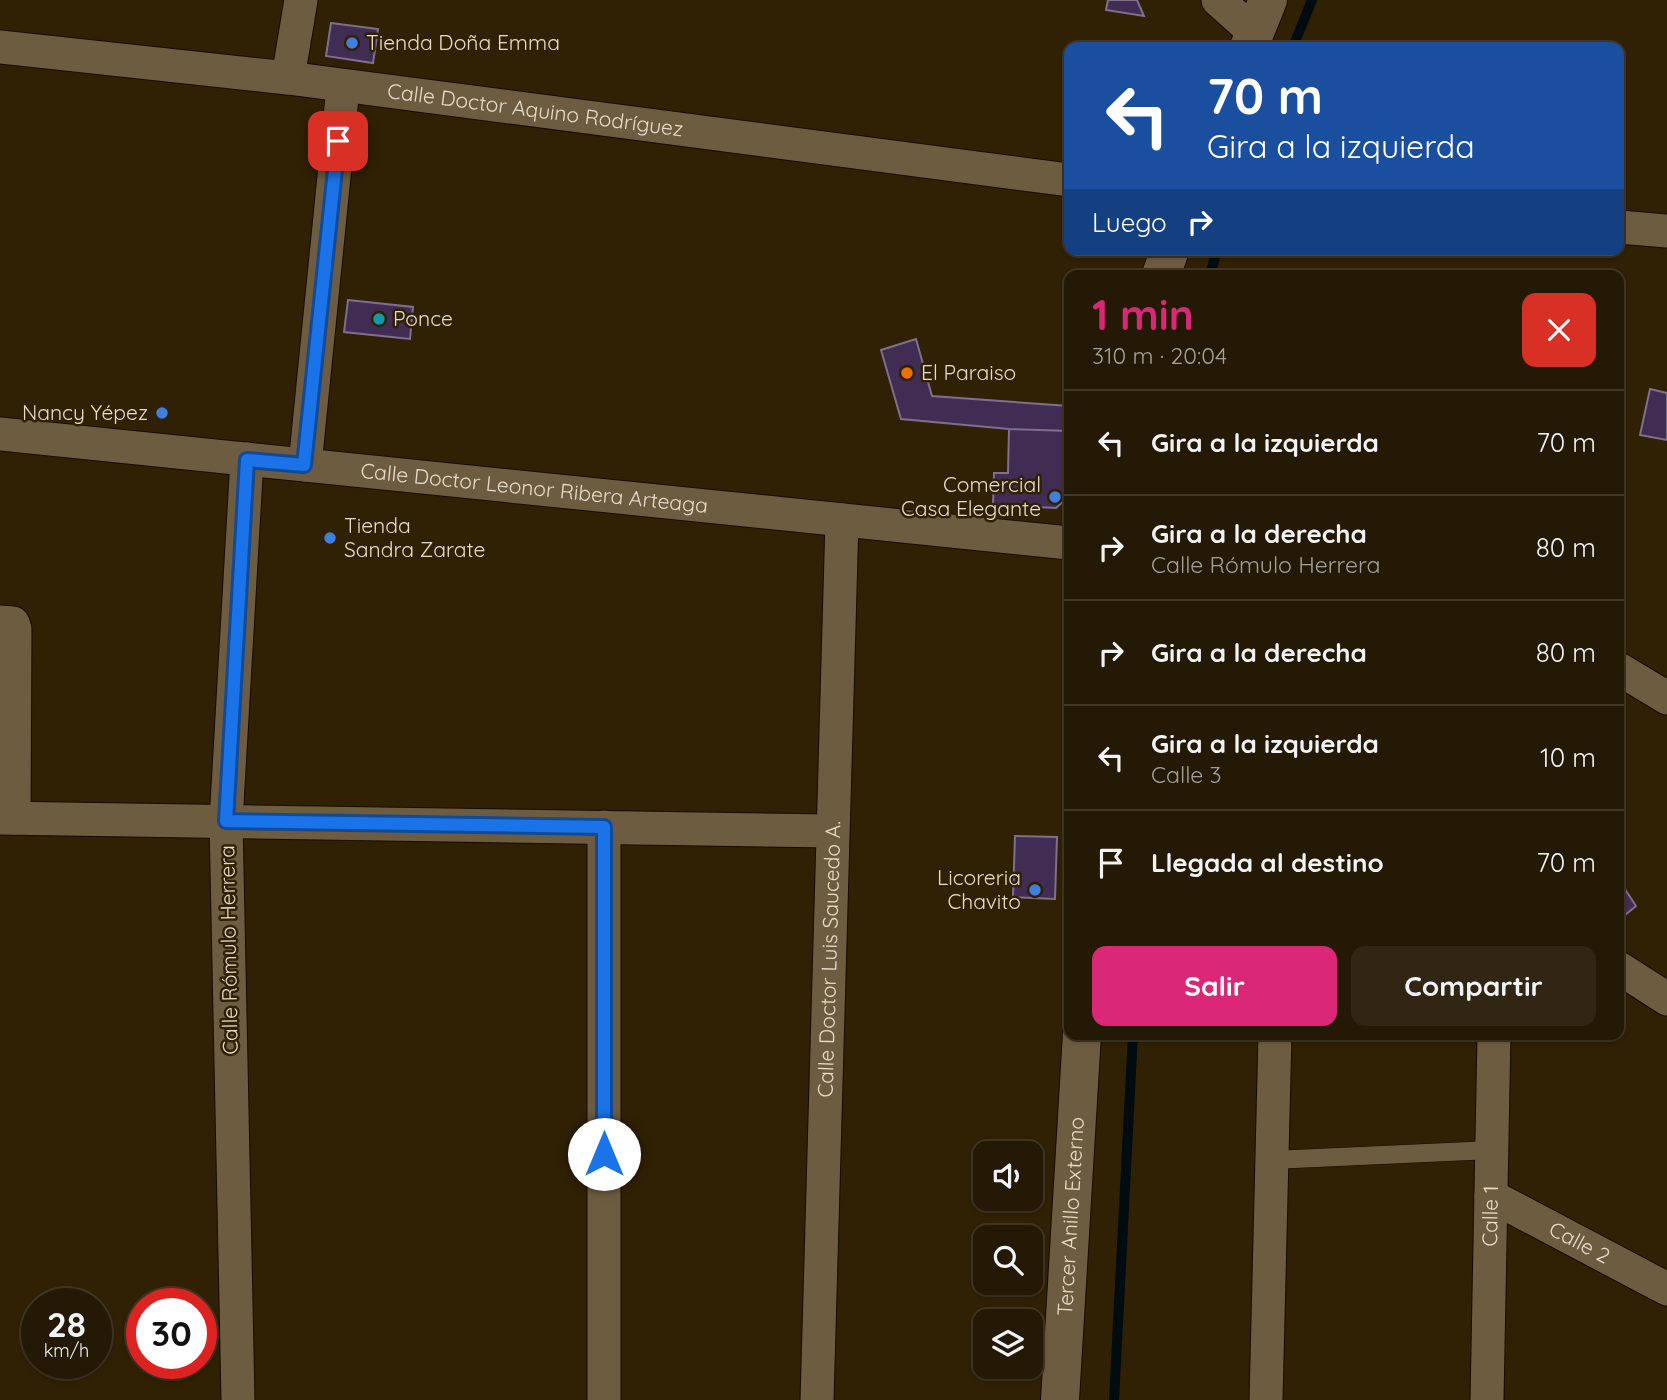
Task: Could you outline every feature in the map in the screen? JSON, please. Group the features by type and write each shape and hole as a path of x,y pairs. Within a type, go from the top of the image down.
{"street":[{"path":"288,78 301,0"},
{"path":"1218,0 1257,27"},
{"name":"Calle Doctor Aquino Rodríguez","path":"0,47 288,78 1064,179"},
{"path":"304,465 343,86"},
{"path":"1624,228 1667,231"},
{"name":"Calle Doctor Leonor Ribera Arteaga","path":"0,434 1064,542"},
{"name":"Calle Rómulo Herrera","path":"238,1400 226,821 247,460"},
{"name":"Calle Doctor Luis Saucedo A.","path":"817,1400 842,520"},
{"path":"0,622 13,623 15,629 7,818 832,831"},
{"path":"1624,672 1667,698"},
{"path":"604,827 604,1400"},
{"path":"1624,971 1667,999"},
{"name":"Tercer Anillo Externo","path":"1060,1400 1082,1040"},
{"path":"1266,1400 1275,1040"},
{"name":"Calle 1","path":"1487,1400 1494,1040"},
{"name":"Calle 2","path":"1491,1196 1667,1289"}],"lane":[{"path":"1272,1160 1492,1150"}],"building":[{"path":"1108,0 1137,0 1144,16 1106,10"},
{"name":"Tienda Doña Emma","path":"331,23 378,29 373,63 326,56"},
{"name":"Ponce","path":"348,300 413,307 410,339 344,332"},
{"name":"El Paraiso","path":"916,339 932,396 1064,406 1064,431 1009,429 901,419 881,350"},
{"path":"1650,389 1667,393 1667,440 1640,435"},
{"path":"1009,429 1064,431 1064,501 1056,508 993,505 994,473 1008,473"},
{"path":"1015,836 1057,837 1055,899 1013,897"},
{"path":"1624,888 1636,906 1624,916"}],"waterway":[{"path":"1295,42 1312,0"},
{"path":"1211,270 1215,256"},
{"path":"1114,1400 1133,1040"}],"place":[{"name":"Tienda Doña Emma","path":"352,43"},
{"name":"Ponce","path":"379,319"},
{"name":"El Paraiso","path":"907,373"},
{"name":"Nancy Yépez","path":"162,413"},
{"name":"Comercial Casa Elegante","path":"1055,497"},
{"name":"Tienda Sandra Zarate","path":"330,538"},
{"name":"Licoreria Chavito","path":"1035,890"}],"route":[{"path":"338,141 304,465 247,460 226,821 604,827 604,1154"}]}
